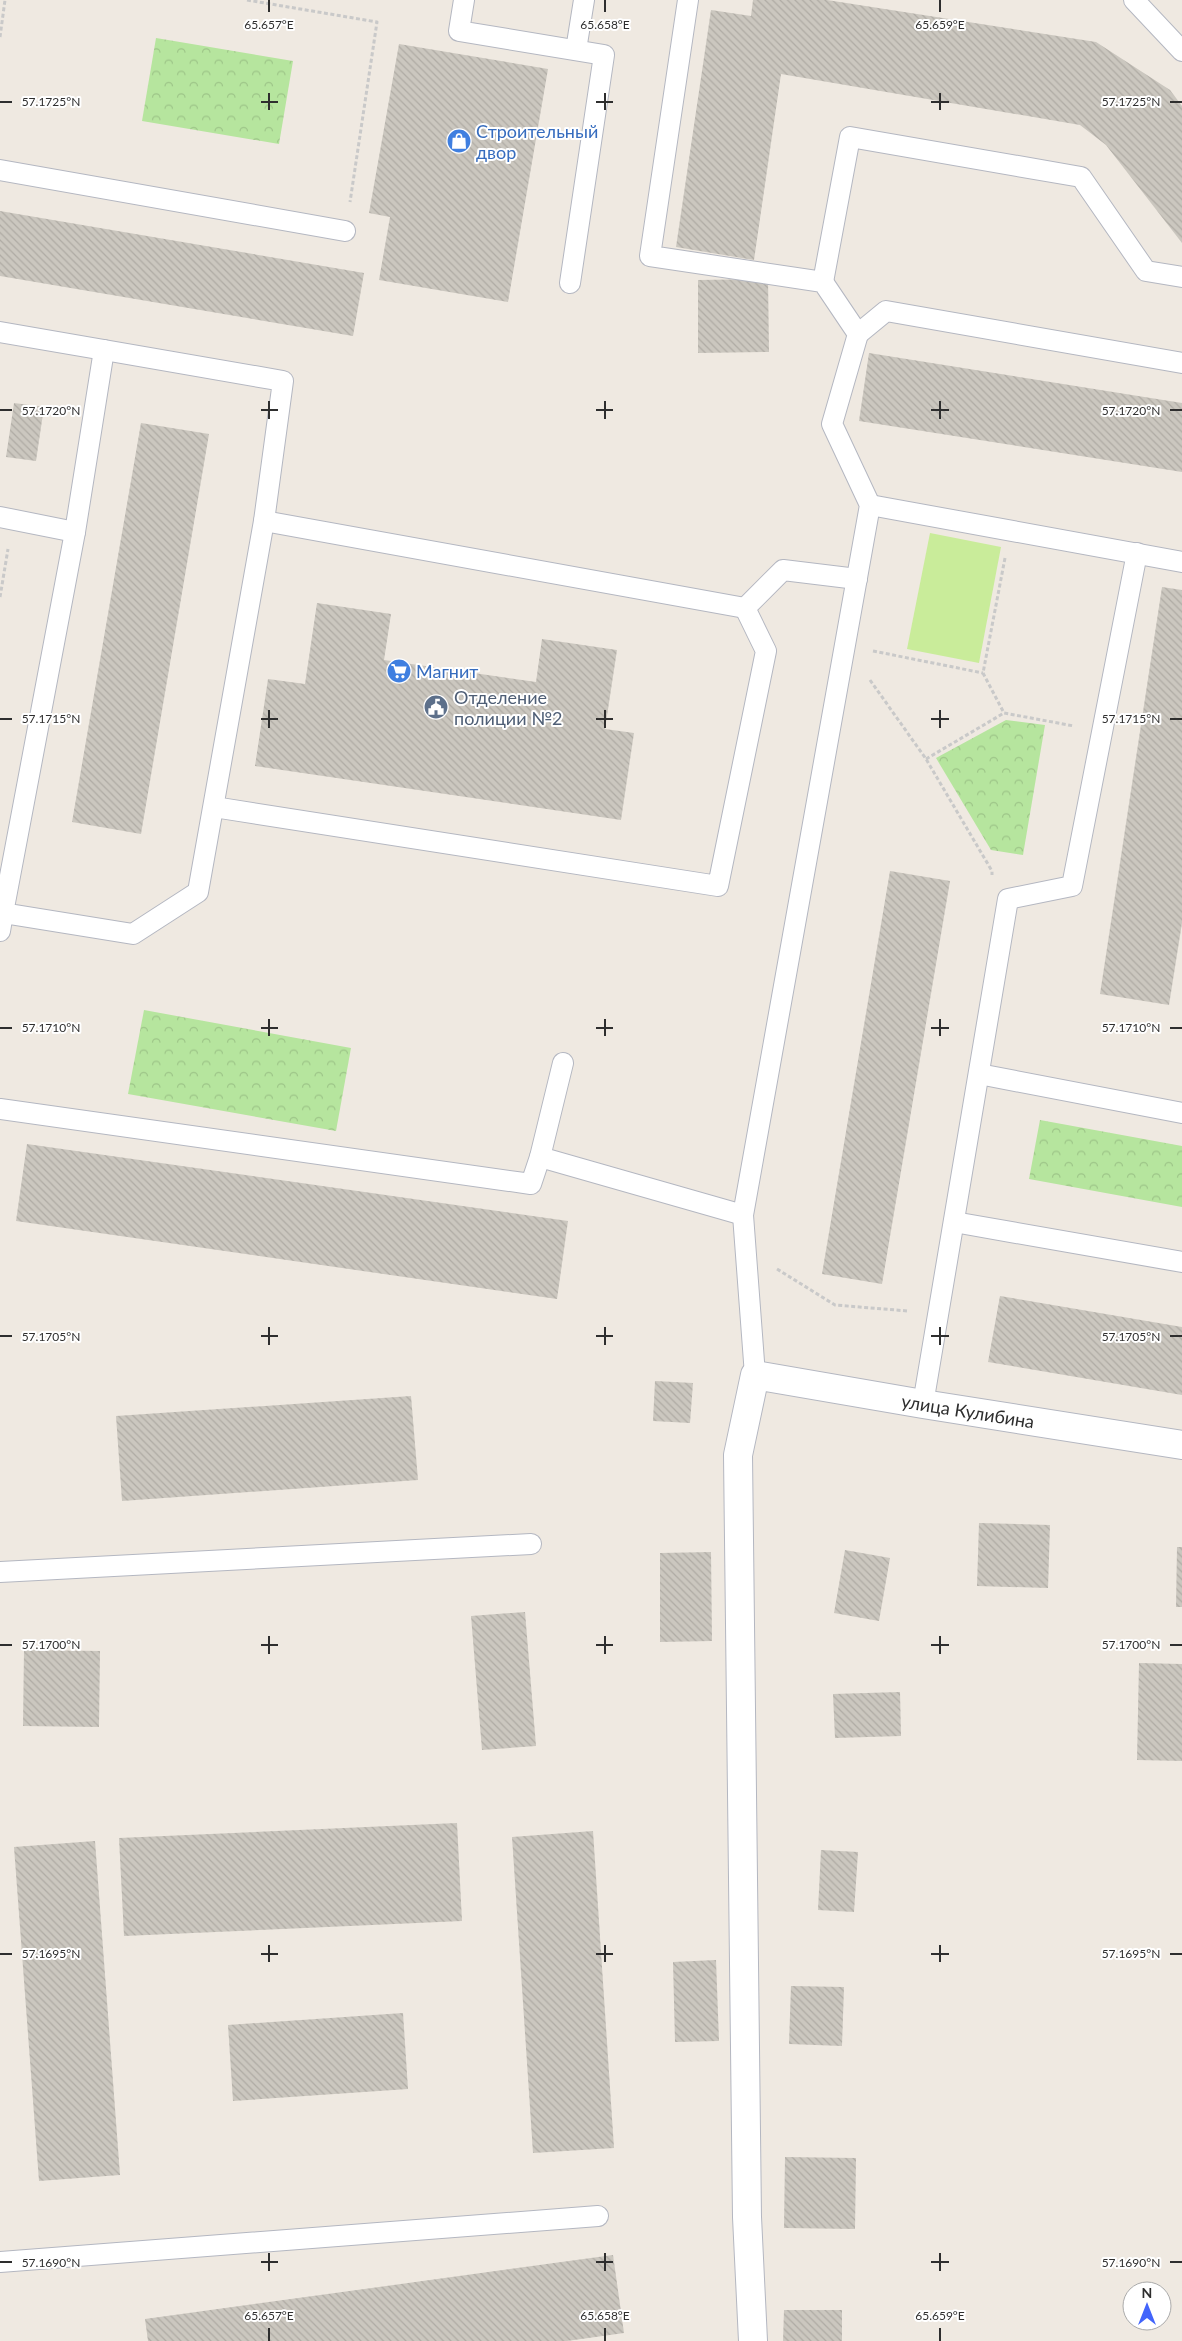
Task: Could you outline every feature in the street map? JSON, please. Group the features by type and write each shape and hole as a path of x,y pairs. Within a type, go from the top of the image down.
{"street":[{"name":"улица Кулибина","path":"755,1375 922,1404 1182,1445"},
{"path":"753,2341 747,2217 738,1455 755,1375"}],"lane":[{"path":"464,0 459,31 604,55 570,283"},
{"path":"576,50 584,0"},
{"path":"688,0 650,256 823,282"},
{"path":"1134,0 1182,51"},
{"path":"858,334 823,282 850,137 1080,177 1146,271 1182,277"},
{"path":"0,170 345,231"},
{"path":"755,1375 743,1215 870,505 832,424 858,334 886,312 1182,363"},
{"path":"0,332 104,350 283,381 264,521 198,892 133,934 2,922 76,532 104,350"},
{"path":"870,505 1182,562"},
{"path":"0,518 76,532"},
{"path":"264,521 746,608"},
{"path":"922,1404 1008,899 1072,886 1136,554"},
{"path":"746,608 783,570 857,579"},
{"path":"214,807 718,886 766,651 746,608"},
{"path":"0,1109 531,1184 540,1157 563,1063"},
{"path":"979,1074 1182,1113"},
{"path":"540,1157 743,1215"},
{"path":"954,1222 1182,1262"},
{"path":"0,1572 530,1544"},
{"path":"0,2262 598,2216"}],"path":[{"path":"0,37 6,0"},
{"path":"247,0 377,22 345,231"},
{"path":"1004,713 983,673 1010,531"},
{"path":"0,597 8,548"},
{"path":"845,646 983,673"},
{"path":"845,646 926,759 992,871 990,881"},
{"path":"926,759 1004,713 1102,731"},
{"path":"746,1250 835,1305 910,1312"}],"green space":[{"path":"156,38 293,61 279,144 142,121"},
{"path":"930,533 1001,547 979,663 907,649"},
{"path":"1006,720 1045,725 1023,855 991,850 936,758"},
{"path":"144,1010 351,1048 336,1131 128,1094"},
{"path":"1040,1120 1182,1146 1182,1207 1029,1179"}],"building":[{"path":"753,0 827,0 1096,42 1170,90 1182,106 1182,243 1106,145 1080,125 781,74 754,260 676,247 711,10 751,16"},
{"name":"Строительный двор","path":"399,44 548,69 508,302 379,280 390,217 369,213"},
{"path":"0,211 364,273 353,336 0,276"},
{"path":"768,279 769,352 698,353 698,280"},
{"path":"869,353 1182,403 1182,472 859,421"},
{"path":"14,403 44,407 36,461 6,457"},
{"path":"141,423 209,434 141,834 72,822"},
{"path":"1162,587 1182,590 1182,923 1169,1005 1100,994"},
{"name":"Отделение полиции №2","path":"317,603 391,614 384,660 536,682 542,639 617,650 605,729 634,733 621,820 255,766 268,679 305,684"},
{"path":"890,871 950,881 882,1284 822,1274"},
{"path":"27,1144 568,1221 557,1299 16,1221"},
{"path":"1000,1296 1182,1327 1182,1395 988,1362"},
{"path":"655,1381 693,1383 690,1423 653,1421"},
{"path":"411,1396 418,1480 122,1501 116,1416"},
{"path":"979,1523 1050,1525 1048,1588 977,1586"},
{"path":"1177,1547 1182,1547 1182,1607 1176,1607"},
{"path":"845,1550 890,1558 879,1621 834,1613"},
{"path":"711,1552 712,1641 660,1642 660,1553"},
{"path":"525,1612 536,1746 482,1750 471,1616"},
{"path":"24,1650 100,1651 99,1727 23,1726"},
{"path":"1139,1663 1182,1664 1182,1761 1137,1760"},
{"path":"900,1692 901,1736 835,1738 833,1694"},
{"path":"457,1823 462,1921 124,1936 119,1838"},
{"path":"593,1831 614,2148 533,2153 512,1837"},
{"path":"95,1841 120,2175 39,2181 14,1847"},
{"path":"821,1850 858,1852 854,1912 818,1910"},
{"path":"716,1960 719,2041 675,2042 673,1962"},
{"path":"791,1986 844,1987 842,2046 789,2044"},
{"path":"403,2013 408,2089 233,2101 228,2025"},
{"path":"785,2157 856,2158 855,2229 784,2228"},
{"path":"613,2255 624,2333 567,2341 148,2341 145,2319"},
{"path":"784,2310 842,2310 842,2341 783,2341"}],"place":[{"name":"Строительный двор","path":"459,141"},
{"name":"Магнит","path":"399,671"},
{"name":"Отделение полиции №2","path":"436,707"}]}
